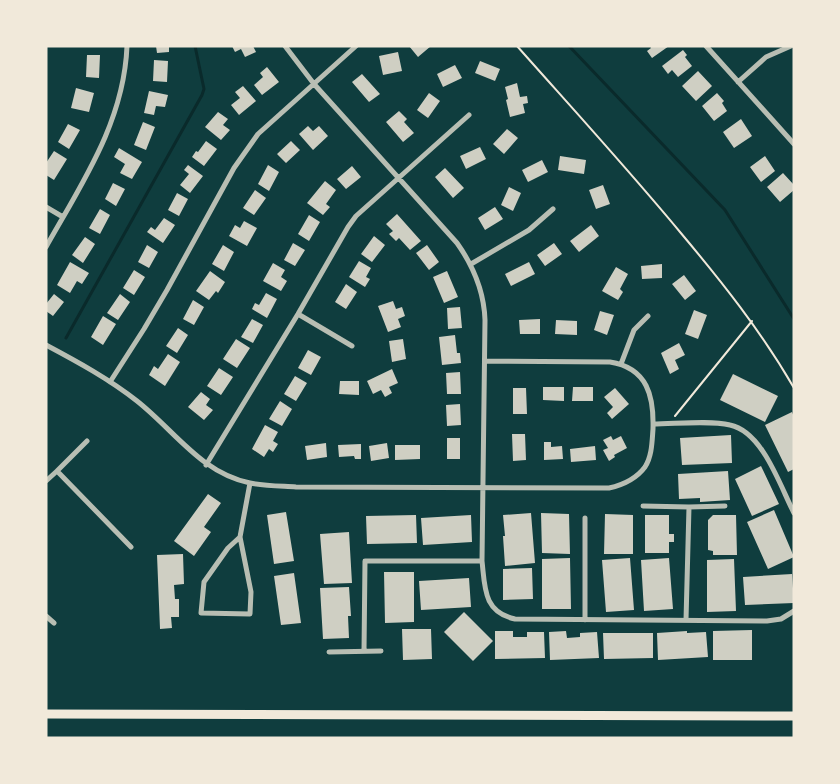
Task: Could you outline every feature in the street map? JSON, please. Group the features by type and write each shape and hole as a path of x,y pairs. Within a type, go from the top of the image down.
{"highway":[{"path":"46,714 794,716"}],"street":[{"path":"46,247 93,166 110,127 123,86 127,46"},
{"path":"284,46 314,84 457,243 471,264 482,293 485,307 482,561 486,594 496,610 505,617 515,619 585,620 767,621 781,619 794,612"},
{"path":"110,382 144,329 247,148 266,126 356,46"},
{"path":"706,46 794,144"},
{"path":"738,82 766,57 790,46"},
{"path":"206,465 298,314 348,226 356,216 469,115"},
{"path":"46,207 63,217"},
{"path":"471,264 529,230 553,209"},
{"path":"298,314 352,346"},
{"path":"621,364 634,330 648,316"},
{"path":"46,345 110,382 146,409 206,465 250,483 296,487 483,486 609,488 621,485 638,475 646,466 652,444 652,401 649,391 639,375 621,364 610,362 485,361"},
{"path":"653,424 726,424 740,428 749,434 764,453 794,513"},
{"path":"46,481 87,441"},
{"path":"57,470 131,547"},
{"path":"240,537 228,548 204,582 201,613 250,614 250,592 240,537 250,483"},
{"path":"644,506 725,506"},
{"path":"686,620 688,507"},
{"path":"585,518 585,620"},
{"path":"364,651 365,561 482,561"},
{"path":"46,616 54,623"},
{"path":"329,652 381,651"}],"path":[{"path":"517,46 642,186 730,291 772,351 794,388"},
{"path":"669,424 752,322"}],"building":[{"path":"156,46 169,46 169,52 157,53"},
{"path":"232,46 253,46 256,52 245,57 241,49 235,52"},
{"path":"409,46 431,46 418,57"},
{"path":"650,46 669,46 652,58 647,51 651,48"},
{"path":"683,50 687,55 685,57 692,66 678,77 672,70 668,74 662,66"},
{"path":"398,52 402,71 383,75 379,56"},
{"path":"87,55 100,55 99,78 86,77"},
{"path":"154,60 168,61 167,82 153,81"},
{"path":"480,61 500,69 495,81 475,73"},
{"path":"455,65 462,78 443,87 437,74"},
{"path":"267,67 279,82 262,95 254,85 263,77 260,73"},
{"path":"698,71 712,86 696,101 682,86"},
{"path":"362,74 380,94 369,102 352,82"},
{"path":"517,83 520,97 527,96 528,103 523,104 525,113 510,117 505,87"},
{"path":"243,86 256,101 239,115 231,105 240,98 235,92"},
{"path":"76,88 94,93 89,112 71,108"},
{"path":"149,91 168,95 165,107 156,106 154,115 144,113"},
{"path":"429,93 440,101 428,118 417,110"},
{"path":"717,93 724,101 722,103 727,111 714,121 702,106"},
{"path":"399,111 407,119 404,122 414,133 403,142 386,122"},
{"path":"218,112 228,119 223,125 230,130 221,140 205,127"},
{"path":"741,119 752,136 734,148 723,132"},
{"path":"143,122 155,127 146,150 134,145"},
{"path":"68,124 80,130 69,149 58,142"},
{"path":"308,126 313,131 319,126 328,136 313,150 299,134"},
{"path":"507,129 518,138 504,154 493,144"},
{"path":"206,141 217,149 204,166 192,157"},
{"path":"291,141 300,150 286,163 277,154"},
{"path":"480,147 486,159 466,169 460,156"},
{"path":"119,148 142,162 132,179 120,173 125,164 114,157"},
{"path":"54,151 67,159 54,180 46,175 46,163"},
{"path":"560,156 586,160 584,174 558,170"},
{"path":"765,156 775,171 761,182 750,167"},
{"path":"542,160 548,172 528,182 522,170"},
{"path":"188,165 203,176 190,193 180,185 189,174 184,170"},
{"path":"268,165 279,172 269,191 258,184"},
{"path":"352,166 361,177 346,189 337,179"},
{"path":"445,168 464,188 453,198 435,177"},
{"path":"783,173 794,185 794,190 780,202 767,187"},
{"path":"325,181 336,190 326,204 330,207 323,215 307,203"},
{"path":"113,183 125,189 116,206 105,199"},
{"path":"603,185 610,204 596,209 589,190"},
{"path":"509,187 521,193 513,211 501,205"},
{"path":"255,190 266,198 254,215 243,208"},
{"path":"177,193 188,199 179,216 168,210"},
{"path":"495,207 503,219 485,230 478,218"},
{"path":"100,209 110,215 100,234 89,228"},
{"path":"397,214 421,241 410,250 399,238 396,241 389,234 393,231 386,224"},
{"path":"309,215 320,222 309,241 298,234"},
{"path":"164,218 175,225 163,243 147,232 151,227 155,230"},
{"path":"244,221 257,228 247,246 229,236 235,225 240,228"},
{"path":"591,225 599,236 579,252 570,241"},
{"path":"374,236 385,245 372,262 361,254"},
{"path":"85,237 95,244 83,263 72,255"},
{"path":"293,243 305,250 295,266 284,260"},
{"path":"554,243 562,254 545,266 537,255"},
{"path":"147,245 158,252 149,268 138,262"},
{"path":"223,245 234,252 224,271 212,264"},
{"path":"427,245 439,262 429,270 416,253"},
{"path":"359,261 371,268 366,277 370,279 365,287 349,277"},
{"path":"70,262 89,273 82,284 77,281 70,293 57,285"},
{"path":"529,262 535,274 511,286 505,274"},
{"path":"273,263 285,270 281,277 287,281 281,291 263,281"},
{"path":"662,264 662,278 642,279 641,266"},
{"path":"616,267 628,274 620,289 623,292 618,300 602,291"},
{"path":"134,270 145,277 134,295 123,288"},
{"path":"210,271 225,282 218,293 216,291 209,300 196,291"},
{"path":"447,271 458,297 444,303 433,277"},
{"path":"684,275 696,291 685,300 672,284"},
{"path":"346,284 357,292 346,309 335,302"},
{"path":"266,293 277,299 267,318 252,309 255,303 259,305"},
{"path":"54,294 64,302 53,316 46,311 46,304"},
{"path":"120,294 130,302 118,320 107,313"},
{"path":"193,300 204,307 194,325 183,319"},
{"path":"393,301 396,309 402,307 405,316 398,319 401,327 388,332 378,306"},
{"path":"460,307 462,328 448,329 447,308"},
{"path":"694,310 707,315 698,339 685,334"},
{"path":"600,311 614,315 607,335 594,330"},
{"path":"103,316 116,324 103,345 91,337"},
{"path":"252,319 263,325 253,343 241,337"},
{"path":"540,319 540,334 520,334 519,320"},
{"path":"556,320 577,321 577,335 555,334"},
{"path":"178,328 188,335 177,353 166,346"},
{"path":"455,335 457,353 460,353 461,363 442,365 439,337"},
{"path":"236,339 250,348 237,368 223,359"},
{"path":"403,339 406,359 392,362 389,341"},
{"path":"679,343 685,355 675,360 679,369 670,374 661,353"},
{"path":"308,350 321,357 311,375 298,368"},
{"path":"168,354 180,362 165,386 149,375 154,366 158,369"},
{"path":"219,368 233,377 221,395 207,386"},
{"path":"392,369 398,383 389,387 392,393 385,397 381,390 373,394 367,381"},
{"path":"460,372 461,394 447,394 446,373"},
{"path":"733,374 778,396 765,422 720,400"},
{"path":"295,376 307,383 296,401 284,394"},
{"path":"340,381 359,381 359,395 339,394"},
{"path":"543,387 564,387 564,401 543,400"},
{"path":"573,387 593,387 593,401 572,401"},
{"path":"513,388 526,388 527,414 513,414"},
{"path":"615,388 629,404 612,419 607,413 613,407 604,397"},
{"path":"201,392 210,399 206,405 213,410 204,420 188,407"},
{"path":"280,401 292,409 282,426 269,419"},
{"path":"460,404 461,425 447,426 446,405"},
{"path":"792,412 794,417 794,469 788,472 765,425"},
{"path":"265,425 278,432 273,441 278,444 273,452 269,449 264,457 252,449"},
{"path":"512,434 525,434 526,460 513,461"},
{"path":"731,435 732,463 682,465 680,438"},
{"path":"611,436 613,440 621,436 627,448 614,455 615,457 609,461 603,450 608,448 603,440"},
{"path":"447,438 460,438 460,459 447,459"},
{"path":"544,442 551,442 551,447 562,446 563,459 544,460"},
{"path":"326,443 327,457 307,460 305,446"},
{"path":"387,443 389,458 371,461 369,446"},
{"path":"361,444 361,459 355,459 354,456 339,457 338,445"},
{"path":"395,445 420,445 420,459 395,460"},
{"path":"595,446 596,460 571,462 570,449"},
{"path":"761,466 779,504 752,516 735,479"},
{"path":"728,471 730,500 700,502 700,498 679,499 678,474"},
{"path":"208,494 221,503 204,527 211,532 194,556 174,541"},
{"path":"774,510 794,557 768,569 747,522"},
{"path":"286,512 294,561 274,564 267,515"},
{"path":"531,513 535,563 505,566 503,515"},
{"path":"541,513 569,514 570,554 542,553"},
{"path":"605,514 633,515 633,554 604,554"},
{"path":"416,515 417,543 367,544 366,516"},
{"path":"471,515 472,542 423,545 421,518"},
{"path":"645,515 669,515 669,534 674,534 674,542 669,542 669,553 645,553"},
{"path":"713,515 736,515 737,555 713,555 713,551 708,550 708,520"},
{"path":"349,532 352,583 324,584 320,534"},
{"path":"183,554 184,584 174,585 175,599 179,599 179,617 171,617 172,628 160,629 157,555"},
{"path":"570,558 571,609 542,609 542,559"},
{"path":"630,558 634,610 606,612 602,560"},
{"path":"669,558 673,609 644,611 641,560"},
{"path":"734,559 736,611 707,612 707,560"},
{"path":"532,568 533,599 503,600 503,569"},
{"path":"384,572 414,572 414,622 385,623"},
{"path":"294,573 301,623 281,625 274,576"},
{"path":"792,574 794,603 745,605 743,577"},
{"path":"469,578 471,607 421,610 419,581"},
{"path":"349,587 351,616 348,616 349,638 323,639 320,588"},
{"path":"464,612 493,641 473,661 444,632"},
{"path":"402,629 431,629 432,659 403,660"},
{"path":"752,630 752,660 713,660 713,631"},
{"path":"495,631 513,631 513,637 527,637 527,632 544,632 545,658 495,659"},
{"path":"566,631 567,638 580,637 580,633 597,632 599,658 550,660 549,632"},
{"path":"687,631 687,633 706,632 708,657 658,660 657,633"},
{"path":"603,633 653,633 653,658 604,659"}],"waterway":[{"path":"66,338 202,95 204,89 195,46"},
{"path":"569,46 725,210 794,319"}]}
